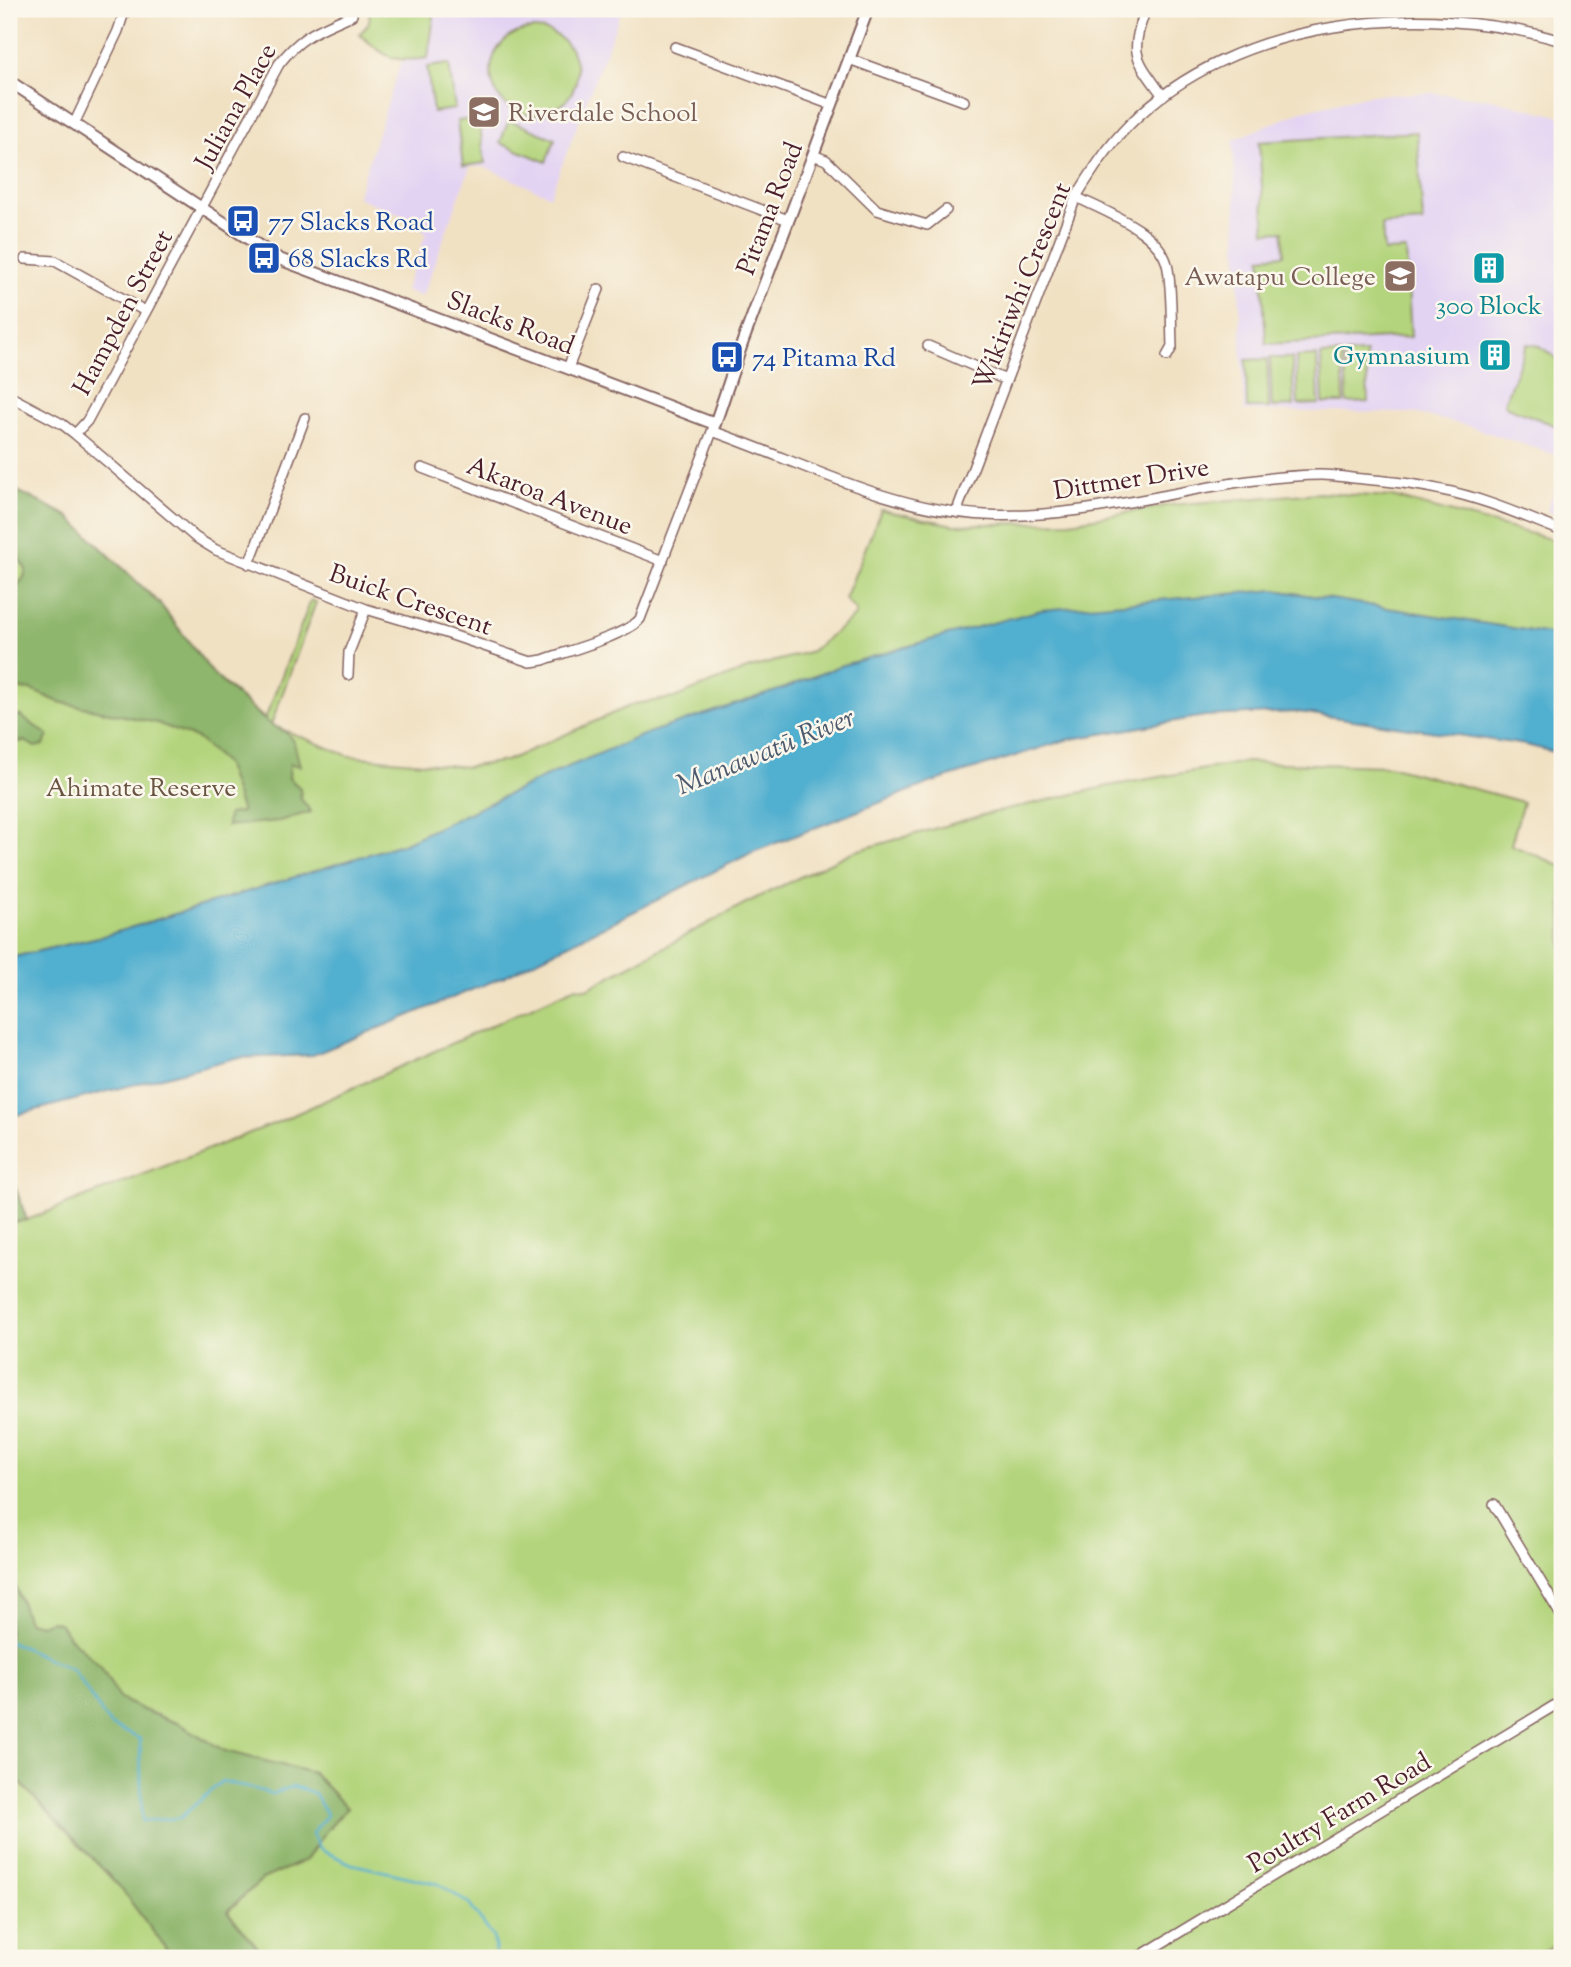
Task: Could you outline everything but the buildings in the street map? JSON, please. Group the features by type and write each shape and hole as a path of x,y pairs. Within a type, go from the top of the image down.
{"street":[{"path":"74,124 118,31 125,9"},
{"name":"Pitama Road","path":"713,427 868,9"},
{"path":"1146,9 1136,38 1135,55 1163,96"},
{"name":"Juliana Place","path":"202,208 279,64 294,44 352,15"},
{"name":"Wikiriwhi Crescent","path":"958,513 1076,197 1117,138 1163,96 1207,69 1246,52 1297,34 1355,22 1456,20 1503,26 1562,41"},
{"path":"675,47 832,105"},
{"path":"849,59 964,101"},
{"name":"Slacks Road","path":"9,81 279,258 568,368 713,427"},
{"path":"813,155 826,160 877,210 927,225 946,209"},
{"path":"623,157 788,220"},
{"path":"1076,197 1141,230 1153,239 1162,252 1168,267 1172,347 1167,356"},
{"name":"Hampden Street","path":"75,435 87,421 202,208"},
{"path":"25,259 55,261 145,311"},
{"path":"568,368 599,289"},
{"path":"928,346 1006,380"},
{"name":"Buick Crescent","path":"9,396 62,424 195,537 216,550 366,609 446,633 524,661 536,662 637,623 644,613 713,427"},
{"path":"249,564 305,418"},
{"name":"Dittmer Drive","path":"713,427 893,498 916,506 958,513 1010,515 1076,511 1240,482 1322,475 1392,481 1444,490 1503,508 1562,531"},
{"name":"Akaroa Avenue","path":"422,468 663,561"},
{"path":"348,675 349,652 366,609"},
{"path":"1494,1504 1562,1617"},
{"name":"Poultry Farm Road","path":"1137,1958 1562,1701"}],"shaded area":[{"name":"Riverdale School","path":"435,9 622,9 550,196 484,167 470,167 422,297 405,290 426,234 416,221 357,197 401,62 428,58"},
{"name":"Awatapu College","path":"1431,93 1491,99 1562,117 1562,457 1465,425 1414,413 1244,411 1233,140 1302,111 1370,95"},
{"path":"1562,469 1562,517 1547,511"}],"green space":[{"path":"368,9 435,9 428,58 406,60 390,57 359,34 368,23"},
{"path":"534,29 558,36 570,48 577,72 570,96 558,108 534,115 510,108 498,96 491,72 498,48 510,36"},
{"path":"449,64 455,109 433,112 427,67"},
{"path":"479,118 485,163 463,166 457,121"},
{"path":"509,120 555,139 546,162 500,143"},
{"path":"1417,132 1423,222 1382,225 1384,251 1406,250 1411,337 1266,344 1261,257 1284,255 1283,231 1265,232 1259,142"},
{"path":"1527,344 1539,346 1562,362 1562,428 1507,407 1504,403"},
{"path":"1366,353 1368,402 1347,403 1345,354"},
{"path":"1342,354 1344,403 1323,403 1321,355"},
{"path":"1317,356 1319,404 1298,405 1296,357"},
{"path":"1270,358 1292,358 1294,406 1272,407"},
{"path":"1267,359 1269,408 1247,408 1246,360"},
{"name":"Ahimate Reserve","path":"9,487 68,516 160,604 214,675 265,719 311,600 316,602 271,725 349,756 466,767 506,761 634,704 674,698 747,669 812,651 855,616 856,611 845,599 881,510 954,525 1070,522 1171,505 1319,493 1392,497 1562,542 1562,636 1275,590 944,636 840,666 785,688 648,734 549,775 405,843 107,935 9,958"},
{"path":"9,487 68,516 160,604 214,675 268,723 286,732 294,743 300,766 290,764 289,778 300,788 301,799 311,812 279,821 227,826 228,814 242,812 225,763 198,739 157,723 59,702 31,690 9,688 9,597 24,577 26,569 9,546"},
{"path":"19,715 48,735 44,745 35,747 25,741 9,743 9,718"},
{"path":"1245,762 1389,766 1523,802 1511,845 1562,866 1562,1940 1541,1954 1543,1958 267,1958 227,1912 262,1879 306,1860 325,1832 347,1808 313,1773 225,1751 179,1724 120,1699 101,1667 69,1637 61,1624 52,1621 40,1625 28,1622 9,1568 9,1223 27,1220 278,1122 576,987 587,989 744,904 852,852 983,815 1109,786"},
{"path":"9,1170 27,1220 9,1223"},
{"path":"9,1568 28,1622 40,1625 52,1621 61,1624 69,1637 101,1667 120,1699 179,1724 225,1751 313,1773 347,1808 325,1832 306,1860 262,1879 227,1911 267,1958 212,1955 208,1958 173,1958 119,1886 9,1771"},
{"path":"9,1771 119,1886 173,1958 9,1958"}],"water":[{"name":"Manawatū River","path":"1275,590 1562,636 1562,754 1526,745 1298,712 1205,716 1066,740 930,783 753,852 503,977 313,1055 235,1058 9,1117 9,958 107,935 405,843 549,775 648,733 785,688 840,666 1041,610"}],"waterway":[{"path":"9,1641 73,1670 110,1725 140,1739 142,1821 180,1818 222,1781 273,1794 293,1786 314,1793 327,1815 312,1834 319,1849 352,1864 439,1884 469,1904 493,1937 497,1958"}],"place":[{"name":"Riverdale School","path":"484,112"},
{"name":"77 Slacks Road","path":"243,221"},
{"name":"68 Slacks Rd","path":"264,258"},
{"name":"300 Block","path":"1489,268"},
{"name":"Awatapu College","path":"1400,276"},
{"name":"Gymnasium","path":"1495,355"},
{"name":"74 Pitama Rd","path":"727,357"}]}
